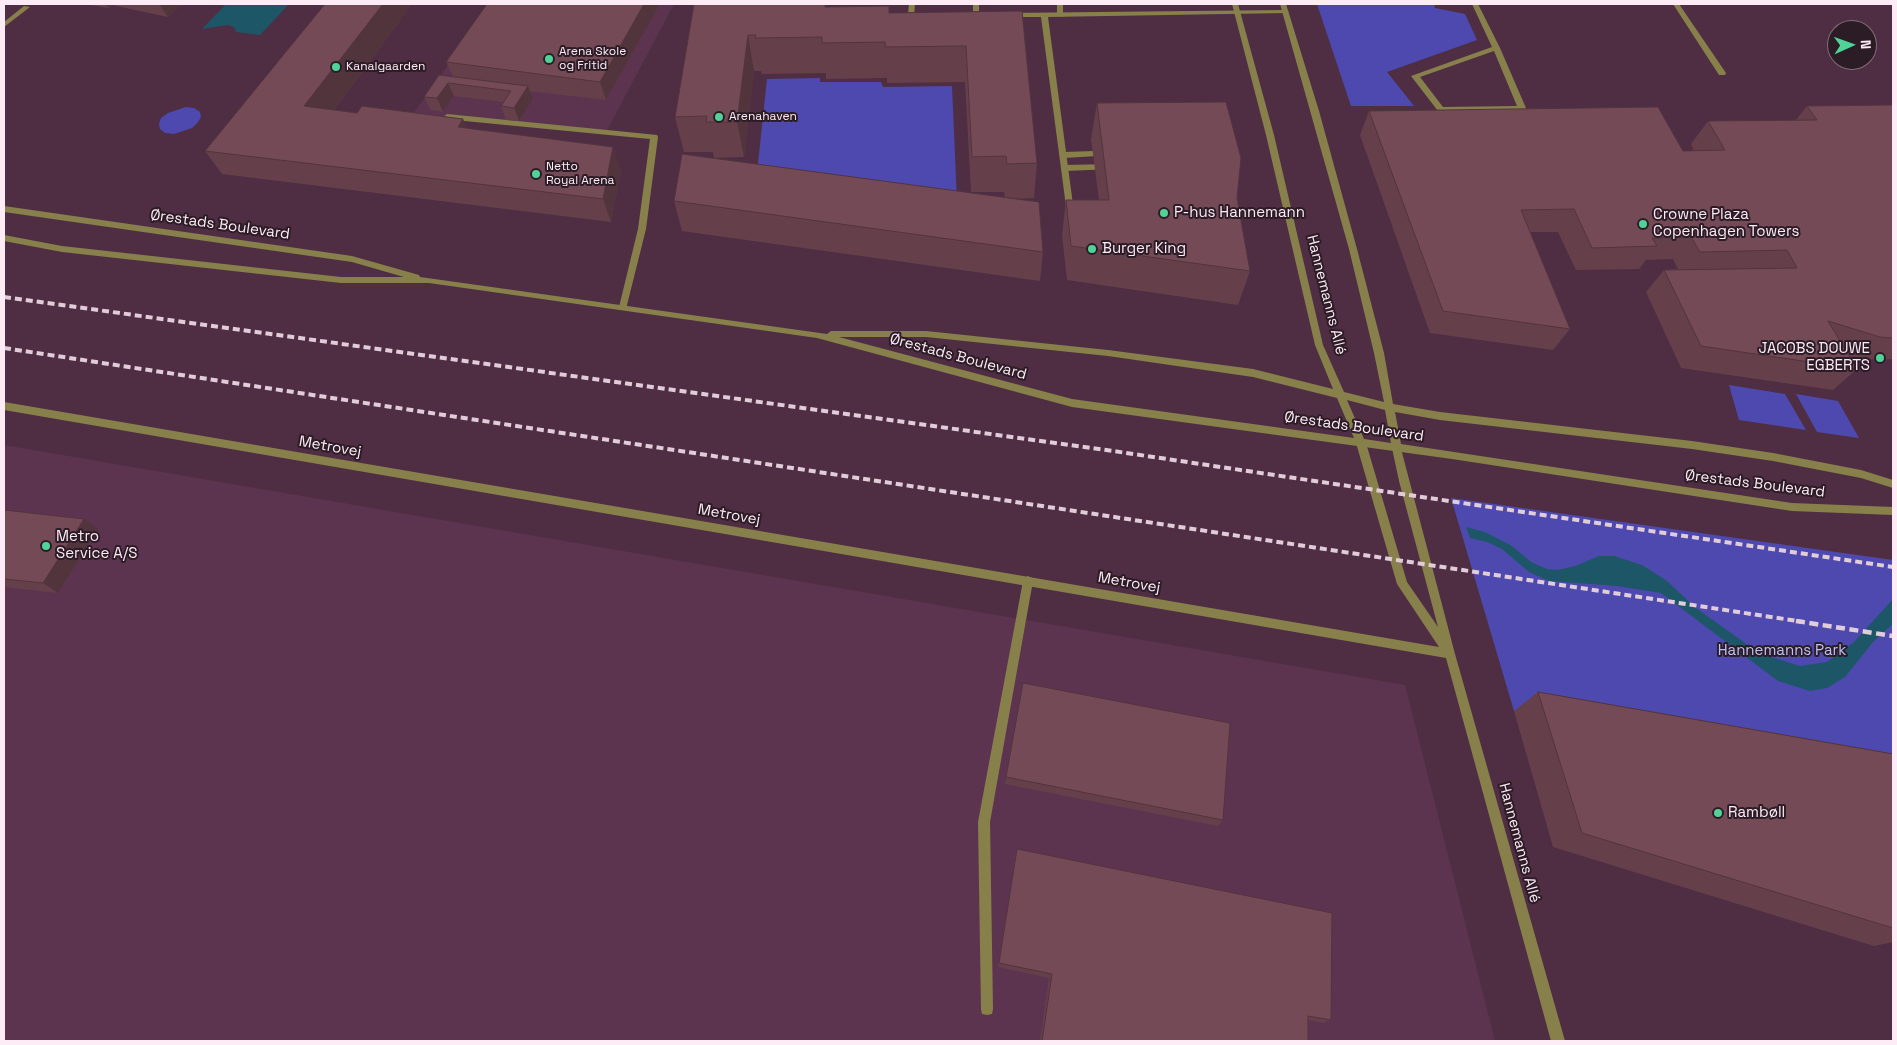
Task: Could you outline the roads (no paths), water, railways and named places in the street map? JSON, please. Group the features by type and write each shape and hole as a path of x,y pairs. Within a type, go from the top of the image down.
{"street":[{"path":"912,4 912,14 921,14"},
{"path":"976,4 977,15"},
{"path":"1060,4 1061,15"},
{"path":"1475,4 1496,48 1522,108 1441,109 1415,76 1496,48"},
{"path":"1676,4 1722,73"},
{"path":"4,25 26,7"},
{"name":"Hannemanns Allé","path":"1236,8 1270,135 1319,345 1361,443 1402,584 1450,654"},
{"name":"Hannemanns Allé","path":"996,15 1061,15 1236,8 1284,8 1315,110 1353,249 1379,353 1404,481 1450,654 1558,1041"},
{"path":"968,15 986,15"},
{"path":"1044,15 1071,214 1079,211"},
{"path":"442,117 654,137 642,229 623,308"},
{"path":"1064,155 1094,154"},
{"path":"1065,168 1118,167"},
{"name":"Ørestads Boulevard","path":"4,208 352,259 429,280 817,334 1072,403 1397,448 1792,507 1893,511"},
{"name":"Ørestads Boulevard","path":"4,238 62,249 341,280 429,280"},
{"name":"Ørestads Boulevard","path":"817,334 926,334 1108,353 1253,373 1340,393 1390,407 1440,416 1774,456 1861,474 1893,484"},
{"name":"Metrovej","path":"4,406 1450,654"},
{"path":"987,1009 984,822 1028,582"}],"water":[{"path":"226,4 289,4 260,35 236,32 234,27 227,25 202,29"},
{"path":"1466,527 1485,532 1512,546 1531,562 1547,569 1558,570 1575,566 1599,556 1614,556 1642,565 1667,581 1696,608 1759,653 1800,666 1827,662 1854,642 1893,599 1893,624 1873,642 1845,677 1827,688 1810,691 1778,681 1661,593 1617,586 1549,581 1529,572 1502,549 1487,542 1470,538"}],"railway":[{"path":"4,297 1113,451 1893,567"},
{"path":"4,348 1804,622"},
{"path":"1796,621 1893,636"}],"place":[{"name":"Arena Skole og Fritid","path":"549,59"},
{"name":"Kanalgaarden","path":"336,67"},
{"name":"Arenahaven","path":"719,117"},
{"name":"Netto Royal Arena","path":"536,174"},
{"name":"P-hus Hannemann","path":"1164,213"},
{"name":"Crowne Plaza Copenhagen Towers","path":"1643,224"},
{"name":"Burger King","path":"1092,249"},
{"name":"JACOBS DOUWE EGBERTS","path":"1880,358"},
{"name":"Metro Service A/S","path":"46,546"},
{"name":"Rambøll","path":"1718,813"}],"park label":[{"name":"Hannemanns Park","path":"1782,651"}]}
